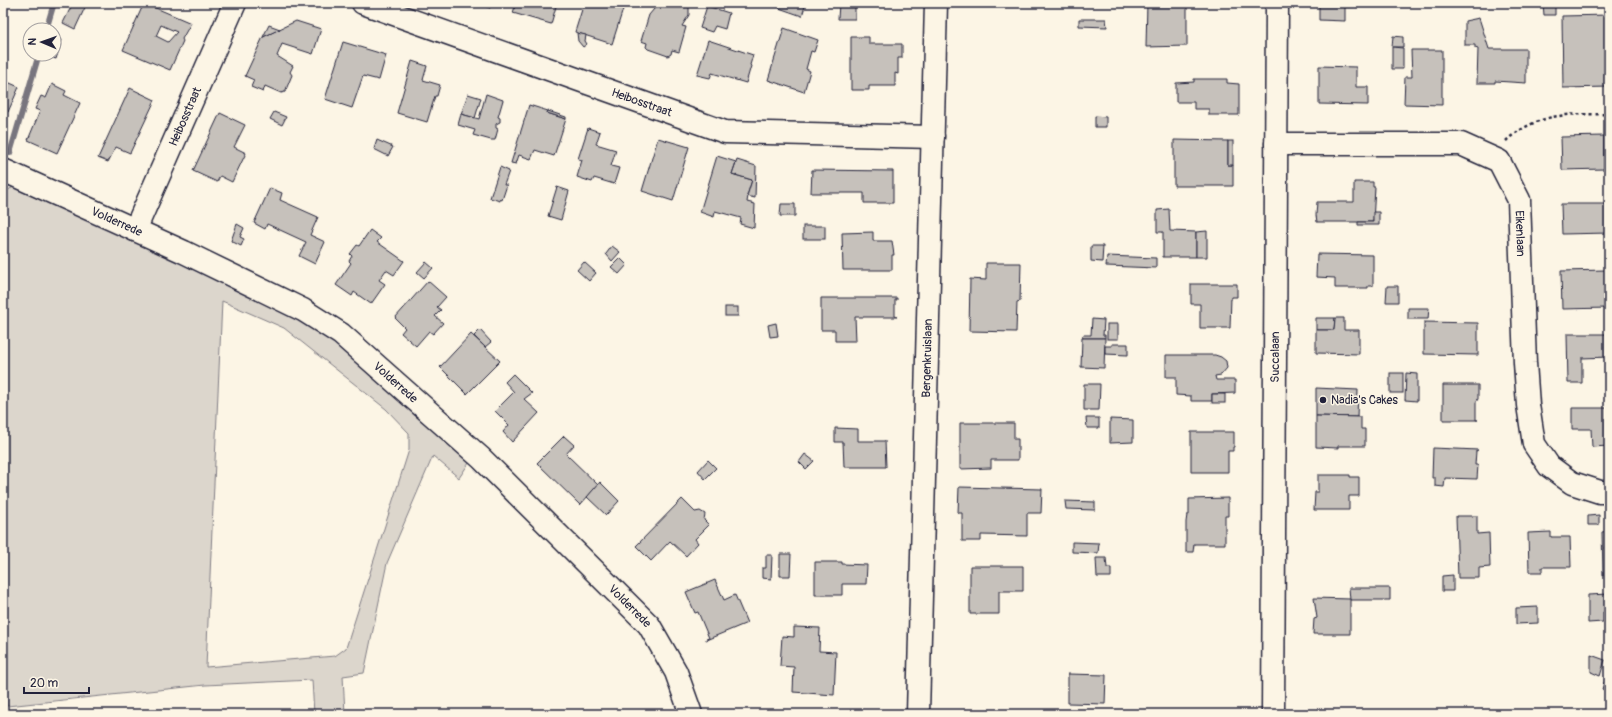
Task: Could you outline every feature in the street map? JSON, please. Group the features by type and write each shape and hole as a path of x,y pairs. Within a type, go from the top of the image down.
{"street":[{"name":"Heibosstraat","path":"135,230 235,3"},
{"name":"Heibosstraat","path":"364,3 725,132 932,137"},
{"name":"Bergenkruislaan","path":"918,714 936,3"},
{"name":"Succalaan","path":"1272,713 1276,3"},
{"name":"Eikenlaan","path":"1276,144 1461,144 1499,161 1519,200 1524,363 1534,444 1549,466 1572,483 1600,492 1609,492"},
{"name":"Volderrede","path":"3,170 184,252 303,310 341,334 481,458 649,625 676,672 691,714"}],"path":[{"path":"1490,157 1513,134 1541,120 1558,116 1609,114"}],"shaded area":[{"path":"15,186 223,280 334,338 471,460 459,478 433,456 387,563 364,673 343,676 345,714 314,714 312,680 205,685 7,706 3,553 3,193","holes":["222,301 284,328 386,409 409,433 409,450 346,648 335,656 206,667"]}],"building":[{"path":"73,3 87,3 75,29 63,23"},
{"path":"144,3 191,23 182,39 183,41 170,70 123,50","holes":["161,25 177,32 168,42 156,36"]},
{"path":"475,3 492,3 490,8"},
{"path":"516,3 557,3 551,24 513,13"},
{"path":"584,3 625,3 612,44 575,32"},
{"path":"656,3 673,3 677,5 680,3 689,3 689,15 682,26 686,27 679,52 672,50 671,54 668,56 648,49 646,47 647,43 641,41 649,15 654,9"},
{"path":"780,3 806,3 802,16 779,8"},
{"path":"839,3 862,3 862,6 855,6 855,19 838,19"},
{"path":"1147,3 1187,3 1187,46 1146,47"},
{"path":"1319,3 1345,3 1345,21 1319,20"},
{"path":"1345,3 1376,3 1377,6 1345,7"},
{"path":"1543,3 1563,3 1563,5 1555,5 1555,15 1544,15"},
{"path":"707,6 729,13 725,29 715,26 712,32 700,28"},
{"path":"1609,15 1609,87 1563,88 1562,16"},
{"path":"1479,18 1489,49 1526,49 1526,83 1495,81 1495,83 1477,83 1478,49 1475,48 1475,45 1465,45 1465,21"},
{"path":"1079,19 1106,19 1107,27 1079,26"},
{"path":"296,21 321,29 313,54 282,44 277,56 293,66 290,72 292,75 285,92 281,93 265,86 263,92 251,87 254,80 245,76 263,37"},
{"path":"269,25 280,29 263,37"},
{"path":"784,28 818,40 814,52 811,51 806,69 810,71 804,92 768,80"},
{"path":"577,33 586,35 585,41 587,44 583,47 578,41"},
{"path":"1393,36 1403,37 1403,47 1392,47"},
{"path":"851,37 869,37 869,44 902,44 902,58 898,58 898,74 895,73 895,86 869,86 869,90 851,90"},
{"path":"708,40 753,55 746,83 712,73 710,78 697,75"},
{"path":"343,42 386,55 379,80 363,76 352,108 325,99"},
{"path":"1392,47 1403,48 1403,69 1392,69"},
{"path":"1411,50 1442,50 1442,105 1404,104 1405,77 1412,77"},
{"path":"412,61 427,66 423,80 440,85 427,122 397,113"},
{"path":"1319,66 1356,67 1356,87 1368,87 1368,105 1319,104"},
{"path":"1194,79 1227,79 1227,83 1239,84 1239,115 1209,115 1209,109 1194,109 1194,102 1176,102 1176,83 1194,82"},
{"path":"3,80 19,87 8,112 3,110"},
{"path":"52,84 66,91 64,95 80,103 57,153 28,140 40,111 35,109 41,96 46,98"},
{"path":"130,88 155,100 130,153 116,147 108,162 98,158"},
{"path":"468,94 481,98 475,118 461,114"},
{"path":"486,94 503,100 498,117 500,118 500,122 496,124 496,128 498,129 495,140 473,135 475,130 458,125 461,114 479,119"},
{"path":"529,105 566,119 554,156 535,150 531,159 519,155 516,164 511,163"},
{"path":"548,111 566,117 566,119 547,113"},
{"path":"274,112 286,117 282,125 270,119"},
{"path":"220,113 245,125 234,147 246,153 232,182 220,176 217,182 193,171"},
{"path":"1095,116 1106,117 1106,127 1095,127"},
{"path":"588,128 600,132 596,144 616,150 611,166 619,168 614,184 594,178 592,182 577,177 582,160 578,159"},
{"path":"1604,136 1604,169 1562,170 1561,137"},
{"path":"658,138 689,147 673,201 642,191"},
{"path":"377,140 393,147 388,156 374,149"},
{"path":"1174,140 1228,141 1228,165 1233,165 1233,186 1174,186"},
{"path":"1228,141 1233,141 1233,165 1228,165"},
{"path":"717,156 736,162 732,174 752,180 747,196 747,202 755,204 754,228 740,224 741,218 715,211 714,217 700,212"},
{"path":"737,160 756,166 755,198 747,196 752,180 732,174"},
{"path":"500,167 509,171 504,185 507,185 502,200 500,199 500,201 490,198"},
{"path":"812,170 893,171 893,203 864,203 864,193 811,193"},
{"path":"1354,182 1373,182 1373,187 1375,187 1373,222 1317,222 1317,202 1354,202"},
{"path":"557,187 569,191 561,220 548,216"},
{"path":"270,188 282,193 280,200 318,217 310,235 325,242 315,264 299,256 306,242 267,224 265,229 254,223"},
{"path":"781,204 795,204 795,216 780,216"},
{"path":"1561,204 1609,204 1609,233 1562,234"},
{"path":"1169,209 1170,231 1196,232 1196,257 1163,257 1163,232 1157,232 1157,210"},
{"path":"1373,212 1379,212 1379,225 1358,225 1358,222 1373,222"},
{"path":"237,224 244,228 240,237 244,239 241,246 231,241"},
{"path":"803,226 825,226 825,239 803,239"},
{"path":"370,230 381,238 377,242 404,261 394,275 386,270 379,280 385,284 371,304 354,292 352,296 336,285 351,263 349,261 352,256 350,254 357,245 359,246"},
{"path":"1207,231 1207,257 1196,257 1196,232"},
{"path":"873,232 873,241 892,241 894,255 892,255 892,270 843,270 842,233"},
{"path":"612,246 620,252 612,261 606,254"},
{"path":"1091,246 1103,246 1102,262 1091,261"},
{"path":"1317,254 1373,255 1373,286 1368,286 1368,288 1335,288 1335,278 1316,277"},
{"path":"1107,256 1156,258 1156,268 1106,266"},
{"path":"620,258 627,265 619,274 611,267"},
{"path":"426,262 433,268 424,278 417,272"},
{"path":"584,262 596,273 589,281 577,270"},
{"path":"986,263 1021,263 1020,301 1017,302 1016,332 969,331 970,279 986,280"},
{"path":"1561,271 1609,271 1608,308 1562,309"},
{"path":"428,281 446,297 437,307 441,310 435,316 443,323 433,334 429,331 416,346 401,333 405,328 395,318"},
{"path":"1191,284 1237,284 1237,297 1231,297 1230,328 1200,328 1200,304 1191,304"},
{"path":"1387,286 1398,286 1398,302 1386,302"},
{"path":"821,298 897,298 897,300 895,300 895,316 897,317 855,317 856,341 835,341 835,330 821,330"},
{"path":"725,307 738,307 738,316 725,316"},
{"path":"1408,308 1429,308 1428,319 1408,319"},
{"path":"1316,318 1335,318 1334,330 1316,330"},
{"path":"1335,318 1344,318 1344,330 1359,330 1359,354 1316,353 1316,330 1334,330"},
{"path":"1092,319 1104,320 1103,335 1105,335 1105,338 1082,338 1083,335 1091,335"},
{"path":"1424,322 1478,323 1478,355 1424,354"},
{"path":"776,323 778,336 770,337 768,325"},
{"path":"1107,324 1118,324 1118,339 1107,339"},
{"path":"480,330 491,342 485,347 474,336"},
{"path":"471,334 500,361 467,394 440,367"},
{"path":"1567,334 1609,334 1609,357 1582,358 1582,383 1568,383"},
{"path":"1082,338 1105,338 1104,368 1081,367"},
{"path":"1112,344 1128,344 1128,355 1105,354 1105,346 1112,346"},
{"path":"1166,355 1215,355 1221,357 1226,361 1227,368 1221,375 1215,376 1216,380 1235,380 1235,393 1212,394 1212,401 1191,401 1191,396 1176,395 1176,377 1166,377"},
{"path":"1390,373 1403,373 1403,393 1390,393"},
{"path":"1406,373 1417,374 1417,401 1405,400"},
{"path":"513,374 532,393 524,399 539,413 512,442 503,432 509,425 495,411 514,392 505,382"},
{"path":"1084,384 1100,384 1099,410 1084,410"},
{"path":"1443,385 1478,385 1476,420 1443,420"},
{"path":"1316,388 1358,390 1357,417 1316,416"},
{"path":"1212,394 1225,394 1225,403 1212,403"},
{"path":"1572,408 1609,408 1609,446 1592,447 1591,429 1572,429"},
{"path":"1316,416 1361,417 1361,429 1365,429 1365,446 1338,446 1338,448 1316,447"},
{"path":"1086,418 1099,418 1099,428 1087,428"},
{"path":"1110,419 1133,420 1133,442 1110,443"},
{"path":"960,423 1014,423 1014,439 1018,439 1018,460 991,460 991,468 960,469"},
{"path":"835,428 858,429 858,441 885,441 886,467 844,467 843,442 835,442"},
{"path":"1191,432 1234,432 1233,451 1228,451 1228,472 1191,472"},
{"path":"564,436 574,445 566,454 598,485 580,505 537,463"},
{"path":"1433,448 1478,450 1476,451 1475,465 1478,465 1477,479 1445,478 1444,487 1435,486 1435,478 1432,478"},
{"path":"805,454 814,461 806,469 799,462"},
{"path":"708,460 716,468 705,479 698,471"},
{"path":"1318,475 1350,475 1350,477 1359,477 1359,496 1349,496 1349,510 1314,510 1315,492 1318,492"},
{"path":"600,482 619,501 606,515 587,497"},
{"path":"959,487 1042,489 1041,513 1027,513 1027,536 981,535 981,541 962,541 962,513 958,513"},
{"path":"1228,498 1228,516 1225,516 1225,544 1194,544 1193,552 1186,552 1186,522 1187,515 1189,515 1189,499"},
{"path":"682,499 695,512 700,511 705,514 704,520 709,525 695,539 698,543 686,556 670,541 651,561 636,546"},
{"path":"1065,501 1095,502 1095,510 1066,509"},
{"path":"1599,515 1599,525 1588,525 1588,516"},
{"path":"1456,516 1477,516 1477,534 1489,533 1490,567 1479,568 1479,578 1458,578"},
{"path":"1609,531 1609,575 1603,575 1602,532"},
{"path":"1551,532 1551,537 1570,537 1571,567 1542,567 1542,572 1529,572 1528,533"},
{"path":"1072,542 1099,543 1098,553 1072,552"},
{"path":"780,554 791,554 790,576 780,576"},
{"path":"766,555 772,555 771,579 762,578 762,568 766,568"},
{"path":"1096,558 1106,558 1107,568 1111,568 1111,577 1097,577"},
{"path":"815,562 842,562 842,564 867,565 866,584 842,584 842,595 815,595"},
{"path":"970,566 1023,566 1023,591 999,591 999,614 970,614"},
{"path":"1453,575 1453,591 1442,591 1442,576"},
{"path":"715,580 724,600 735,595 747,623 706,640 709,638 698,612 695,613 686,592"},
{"path":"1349,588 1390,588 1390,600 1350,600"},
{"path":"1609,594 1609,612 1603,612 1603,622 1588,623 1588,595"},
{"path":"1314,598 1350,599 1350,634 1313,634 1314,619 1317,618"},
{"path":"1538,607 1538,623 1516,624 1516,608"},
{"path":"794,627 820,628 819,651 836,652 834,695 793,692 794,667 780,666 782,636 794,637"},
{"path":"1591,655 1605,660 1600,676 1591,672"},
{"path":"1609,668 1609,692 1602,689"},
{"path":"1068,674 1106,675 1105,704 1068,703"},
{"path":"1609,701 1609,714 1603,714 1607,703"}],"waterway":[{"path":"48,22 54,3"},
{"path":"10,153 37,62"}],"place":[{"name":"Nadia's Cakes","path":"1323,400"}]}
